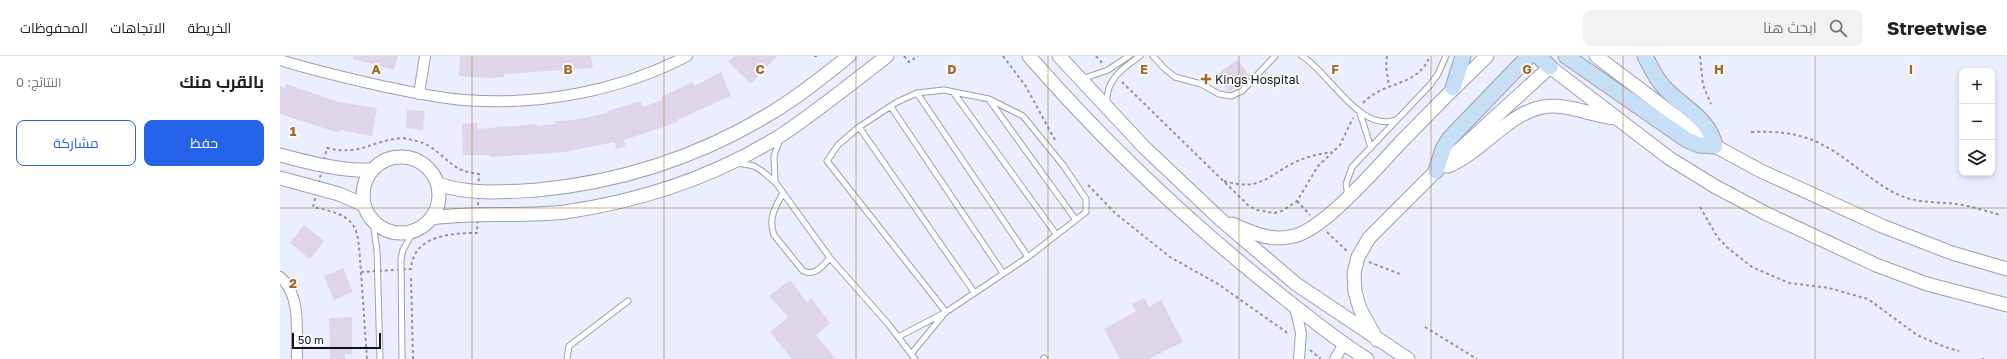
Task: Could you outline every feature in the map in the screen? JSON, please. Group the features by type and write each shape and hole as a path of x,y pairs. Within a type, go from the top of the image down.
{"main road":[{"path":"1453,88 1463,56"},
{"path":"1436,171 1443,149 1449,139 1529,56"},
{"path":"1538,56 1549,61 1561,56"},
{"path":"1566,56 1687,140 1699,145 1715,146 1710,130 1704,122 1662,85 1645,56"}],"street":[{"path":"419,94 425,56"},
{"path":"280,60 350,79 419,94 463,100 508,101 552,98 596,89 640,77 688,56"},
{"path":"438,184 451,189 478,192 519,191 579,184 638,172 685,156 730,137 772,113 849,56"},
{"path":"432,218 564,212 606,205 647,195 688,181 730,162 783,134 825,104 887,56"},
{"path":"1029,56 1102,136 1152,186 1240,264 1344,344 1367,359"},
{"path":"1059,56 1107,109 1220,219 1296,284 1377,340 1408,359"},
{"path":"1220,219 1264,237 1280,238 1295,236 1309,231 1348,198 1453,88 1487,56"},
{"path":"1596,56 1715,146 1798,189 1882,226 1952,253 2007,269"},
{"path":"1377,340 1360,310 1355,292 1354,273 1358,258 1369,238 1381,224 1549,61 1616,118 1669,158 1716,187 1813,236 1876,265 1927,284 2007,305"},
{"path":"1436,171 1471,154 1516,117 1538,108 1551,106 1562,107 1598,116 1616,118"},
{"path":"280,155 323,167 341,170 372,170"},
{"path":"396,157 409,158 422,163 432,172 438,184 439,196 437,208 432,218 424,227 413,232 402,234 392,233 382,229 373,222 364,205 364,186 372,170 383,161 396,157"},
{"path":"280,178 339,194 364,205"},
{"path":"280,277 290,289 294,300 297,359"},
{"path":"1295,307 1302,342 1299,359"},
{"path":"1335,359 1344,344"}],"lane":[{"path":"1080,80 1108,70 1129,56"},
{"path":"1107,109 1107,93 1116,76 1140,56"},
{"path":"1153,56 1175,77 1201,84 1219,94 1231,96 1242,91 1275,56"},
{"path":"1302,56 1359,110 1378,122 1385,123 1398,119"},
{"path":"1348,198 1346,184 1352,167 1438,74 1446,56"},
{"path":"898,337 946,312 1028,257 1086,212 1086,199 1063,165 1023,116 989,99 944,90 917,93 890,106 859,127 838,145 826,161 946,312"},
{"path":"953,92 1056,234"},
{"path":"917,93 1028,257"},
{"path":"989,99 1076,220"},
{"path":"890,106 1003,273"},
{"path":"1359,110 1371,148"},
{"path":"859,127 974,292"},
{"path":"776,183 774,174 774,156 783,134"},
{"path":"730,162 754,166 776,183 830,258 912,353 915,359"},
{"path":"782,193 772,215 772,228 774,235 803,271 808,273 817,271 830,258"},
{"path":"373,222 378,271 380,359"},
{"path":"402,359 400,269 403,250 413,232"},
{"path":"567,359 569,346 628,301"},
{"path":"912,353 946,312"}],"path":[{"path":"904,56 909,62 918,56"},
{"path":"1003,56 1024,84 1057,145"},
{"path":"1387,56 1386,71 1389,86"},
{"path":"1116,76 1249,206 1261,211 1274,213 1282,211 1297,201 1315,170 1333,152 1345,136 1359,110 1372,95 1389,86 1403,83 1411,79 1424,66 1430,56"},
{"path":"1700,56 1702,80 1711,104"},
{"path":"1751,132 1790,133 1812,140 1845,159 1881,185 1905,197 1966,206 2000,215"},
{"path":"367,359 357,234 354,227 345,216 313,207 327,148 347,151 357,150 394,139 412,140 429,146 455,168 470,174 479,174 477,233 447,234 430,241 416,253 411,262 413,359"},
{"path":"1223,180 1234,184 1255,184 1275,176 1302,159 1333,152"},
{"path":"1084,180 1115,213 1164,252 1232,293 1302,342 1321,359"},
{"path":"1297,201 1343,249 1358,258 1400,274"},
{"path":"1700,207 1718,238 1729,249 1752,267 1788,283 1835,289 1868,300 1917,335 1938,345 1959,351"},
{"path":"361,272 411,269"},
{"path":"1425,327 1477,359"}],"building":[{"path":"354,56 398,56 394,70 353,59"},
{"path":"460,56 591,56 593,68 504,74 504,77 490,78 459,76"},
{"path":"734,56 777,56 751,84 728,62"},
{"path":"1237,60 1250,76 1242,85 1241,84 1229,92 1217,74"},
{"path":"721,72 731,96 677,120 678,122 624,140 626,147 616,149 615,142 564,152 490,157 490,155 463,155 462,124 477,123 477,129 537,124 537,126 555,124 555,121 574,120 607,113 607,111 641,101 643,107 662,100 661,97 693,82 695,86"},
{"path":"286,84 339,102 377,108 372,136 340,130 339,133 280,114 280,86 285,88"},
{"path":"407,110 425,111 423,130 406,128"},
{"path":"304,225 324,241 310,259 290,243"},
{"path":"343,268 353,292 334,300 324,276"},
{"path":"790,280 807,302 811,298 830,323 816,335 836,359 792,359 770,332 788,317 769,296"},
{"path":"1144,298 1149,307 1161,300 1183,342 1149,359 1120,359 1104,329 1136,311 1132,304"},
{"path":"352,317 352,354 345,354 345,359 330,359 329,318"}],"place":[{"name":"Kings Hospital","path":"1206,79"}]}
